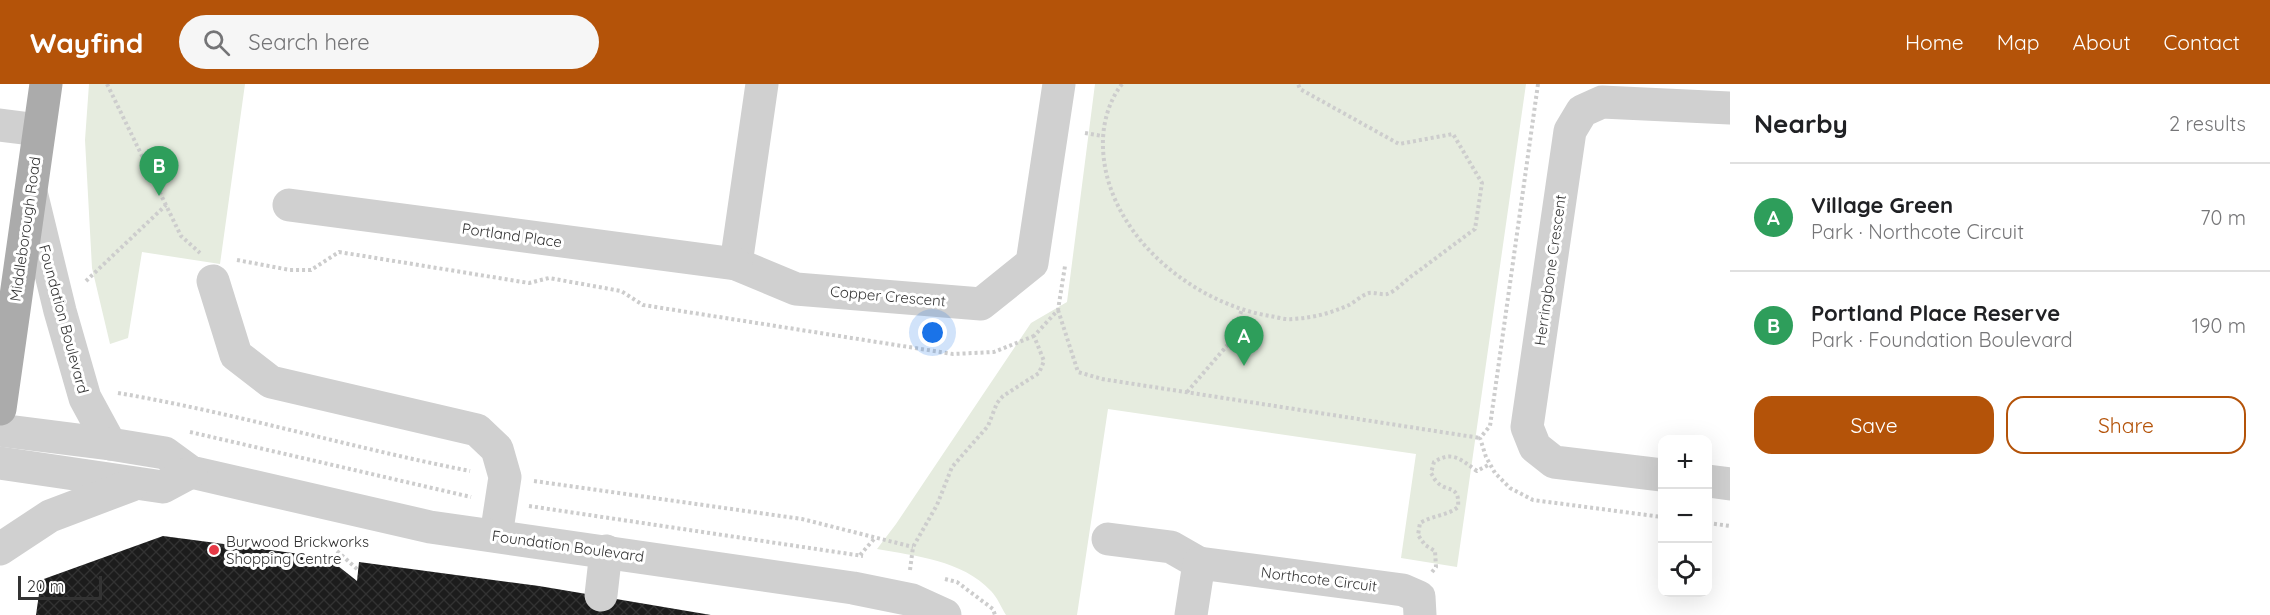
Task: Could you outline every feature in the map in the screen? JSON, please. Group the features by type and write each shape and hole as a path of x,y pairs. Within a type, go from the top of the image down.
{"main road":[{"name":"Middleborough Road","path":"0,409 46,84"}],"street":[{"path":"736,264 762,84"},
{"name":"Copper Crescent","path":"736,264 796,289 981,304 1032,263 1059,84"},
{"name":"Herringbone Crescent","path":"1658,475 1554,462 1535,447 1527,427 1570,131 1582,111 1602,102 1730,108"},
{"path":"0,125 39,130"},
{"name":"Foundation Boulevard","path":"31,190 60,311 85,398 110,444"},
{"name":"Portland Place","path":"289,205 736,264"},
{"path":"216,265 236,355 271,382 477,430 497,449 505,477 496,536"},
{"name":"Foundation Boulevard","path":"0,430 165,453 191,472 430,527 853,588 912,600 945,615"},
{"path":"0,463 164,487 191,472"},
{"path":"1712,482 1730,484"},
{"path":"0,549 50,516 134,484"},
{"name":"Northcote Circuit","path":"1108,538 1171,547 1199,563 1403,590 1416,604"},
{"path":"601,595 606,551"},
{"path":"1191,615 1199,563"}],"path":[{"path":"107,84 181,236 216,265 311,270 339,252 529,283 549,278 621,291 643,305 953,354 994,352 1034,336 1058,310"},
{"path":"1122,84 1108,111 1102,136 1108,180 1117,206 1138,237 1164,264 1192,285 1224,303 1290,320 1323,315 1351,304 1368,293 1388,294 1474,229 1482,183 1453,134 1399,144 1300,88 1298,84"},
{"path":"1086,123 1085,133 1102,136"},
{"path":"86,281 166,205"},
{"path":"1065,263 1058,310 1078,372 1102,379 1480,438"},
{"path":"1187,392 1231,341 1242,309"},
{"path":"910,570 913,547 938,505 952,467 988,426 997,403 1003,396 1039,373 1044,362 1034,336"},
{"path":"117,392 121,401"},
{"path":"185,431 459,496 860,555 870,560"},
{"path":"1416,604 1436,567 1435,551 1425,545 1418,535 1420,523 1427,518 1450,513 1458,507 1459,498 1453,490 1438,484 1431,473 1434,462 1444,455 1456,457 1477,471 1490,464"},
{"path":"1712,524 1730,526"},
{"path":"337,551 358,570"},
{"path":"900,568 919,573"},
{"path":"938,577 957,582 993,609 995,615"}],"shaded area":[{"path":"89,84 245,84 220,264 142,252 128,338 110,344 92,268 85,140"},
{"path":"1095,84 1526,84 1457,567 1401,558 1416,454 1108,409 1077,615 1006,615 991,591 966,572 922,557 877,549 1031,323 1067,302"}],"building":[{"path":"163,536 323,557 357,581 359,562 539,586 711,615 36,615 41,580"}],"place":[{"name":"Portland Place Reserve","path":"159,196"},
{"name":"Village Green","path":"1244,366"},
{"name":"Burwood Brickworks Shopping Centre","path":"214,550"}]}
